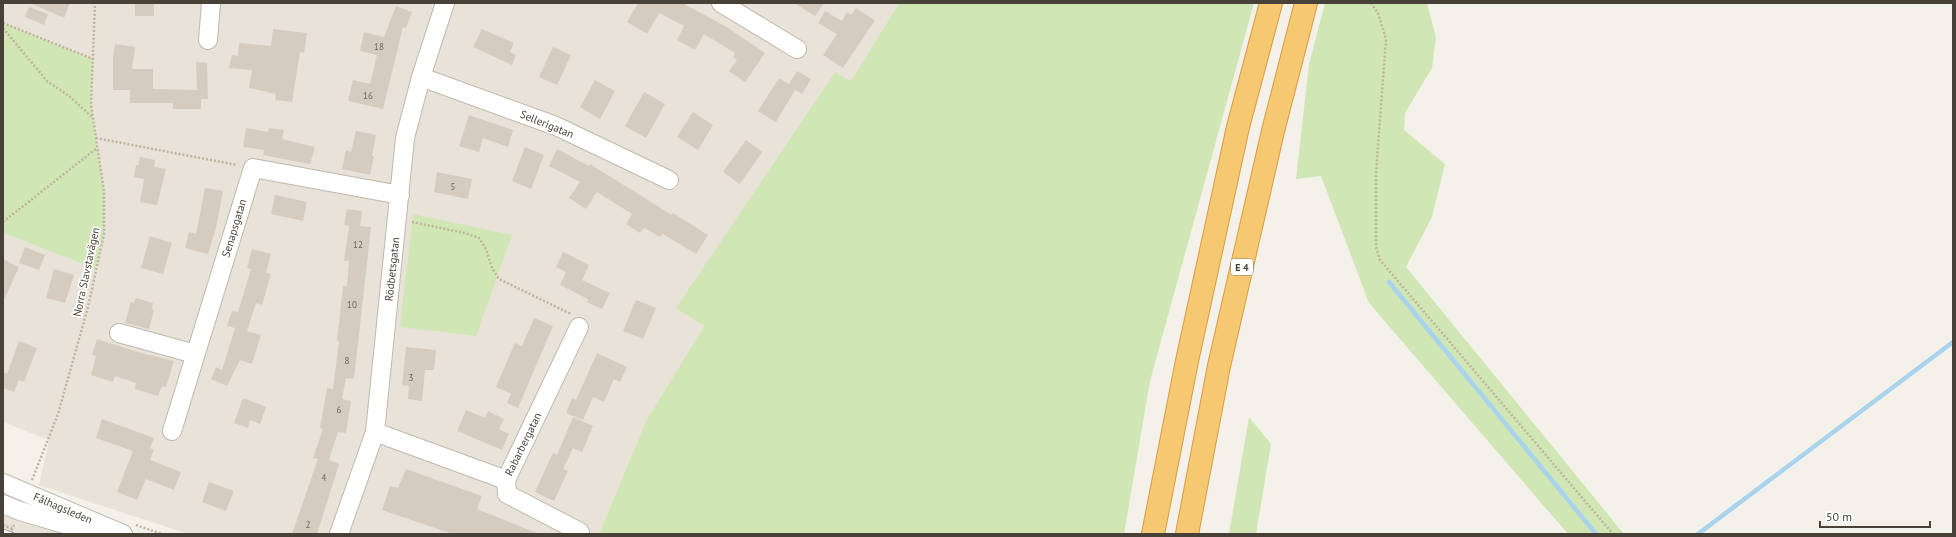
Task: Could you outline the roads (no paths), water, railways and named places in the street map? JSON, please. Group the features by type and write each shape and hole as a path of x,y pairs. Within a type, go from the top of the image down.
{"highway":[{"path":"1153,534 1187,361 1238,127 1271,3"},
{"name":"E 4","path":"1187,534 1221,358 1273,131 1306,3"}],"street":[{"path":"208,40 212,3"},
{"name":"Rödbetsgatan","path":"339,534 375,432 405,138 421,77 446,3"},
{"path":"721,3 797,49"},
{"name":"Sellerigatan","path":"421,77 556,126 669,180"},
{"name":"Senapsgatan","path":"172,431 253,168 400,195"},
{"name":"Rabarbergatan","path":"375,432 506,480 579,327"},
{"path":"120,333 195,354"},
{"path":"506,480 507,494 580,532"},
{"name":"Fålhagsleden","path":"3,483 123,534"},
{"name":"Fålhagsleden","path":"3,504 20,511 98,534"}],"waterway":[{"path":"1389,282 1596,534"},
{"path":"1698,534 1953,342"}],"railway":[{"path":"3,531 12,534"}]}
